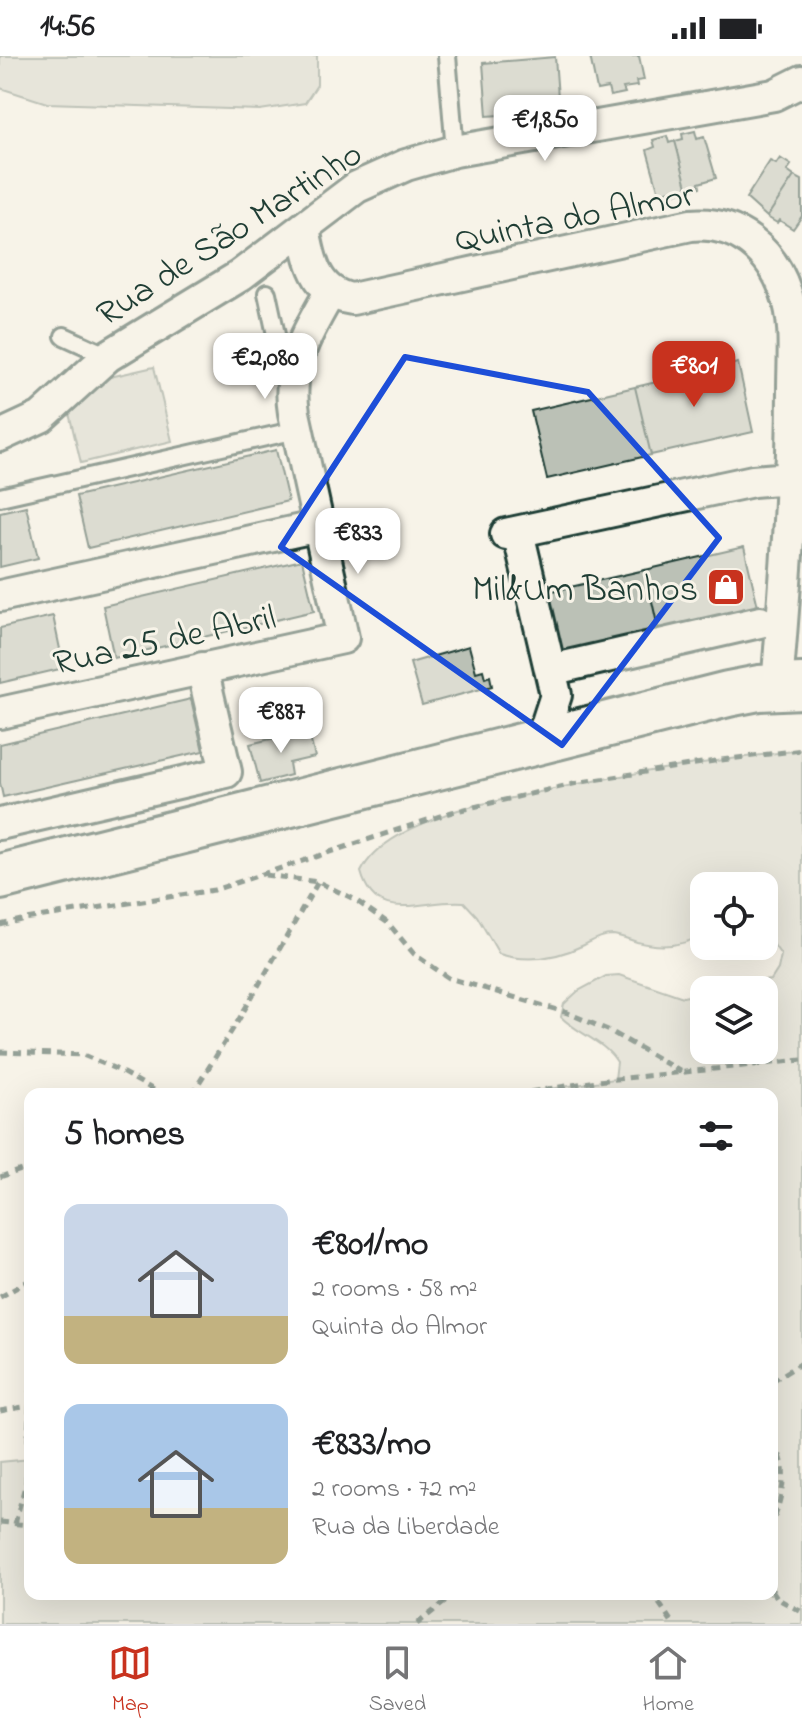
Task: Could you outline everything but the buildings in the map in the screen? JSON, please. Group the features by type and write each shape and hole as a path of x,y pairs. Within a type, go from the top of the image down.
{"main road":[{"path":"0,877 728,694 789,686"}],"street":[{"name":"Rua de São Martinho","path":"0,436 32,423 48,412 108,356 238,277 335,201 369,180 455,151 774,95 802,81"},
{"name":"Quinta do Almor","path":"331,291 345,298 368,297 680,227 713,224 758,246 775,269 788,296 797,352 798,477"},
{"path":"304,227 311,264 319,279 331,291 296,357 291,386 319,526"},
{"path":"541,741 556,695 512,533 753,481 798,477"},
{"path":"798,477 802,565"},
{"path":"789,686 798,477"},
{"name":"Rua 25 de Abril","path":"0,596 319,526 343,638 0,713"},
{"path":"550,670 760,622"},
{"path":"0,824 226,772 202,668"}],"lane":[{"path":"447,56 455,151"},
{"path":"0,497 296,422 267,293"},
{"path":"64,336 108,356"}],"path":[{"path":"0,925 214,890 466,809 582,782 802,750"},
{"path":"260,874 318,882 354,899 388,923 414,954 449,978 568,1013 610,1031 681,1072"},
{"path":"196,1088 318,882"},
{"path":"0,1052 83,1055 150,1088"},
{"path":"554,1088 802,1060"},
{"path":"0,1177 24,1169"},
{"path":"0,1297 24,1283"},
{"path":"778,1377 802,1363"},
{"path":"0,1411 24,1407"},
{"path":"778,1454 784,1475 778,1500"},
{"path":"15,1524 24,1490"},
{"path":"0,1522 24,1525"},
{"path":"778,1599 802,1612"},
{"path":"417,1624 447,1600"},
{"path":"655,1600 673,1624"}],"highlighted area":[{"path":"405,357 588,392 719,538 562,745 281,547"}],"shaded area":[{"path":"0,56 317,56 317,85 305,103 260,110 47,103 0,88"},
{"path":"154,367 172,441 81,463 68,409 97,380"},
{"path":"802,750 802,1624 0,1624 0,1462 24,1460 24,1600 778,1600 778,1088 556,1088 615,1079 617,1062 612,1055 561,1017 564,1004 578,991 606,976 619,975 683,997 690,996 690,1064 778,1064 778,976 774,976 781,955 778,951 778,872 690,872 688,941 654,945 609,935 553,956 532,959 499,954 477,916 464,902 389,905 368,889 361,872 387,843 437,818 468,807 629,774"}],"place":[{"name":"Mil&Um Banhos","path":"726,587"}]}
